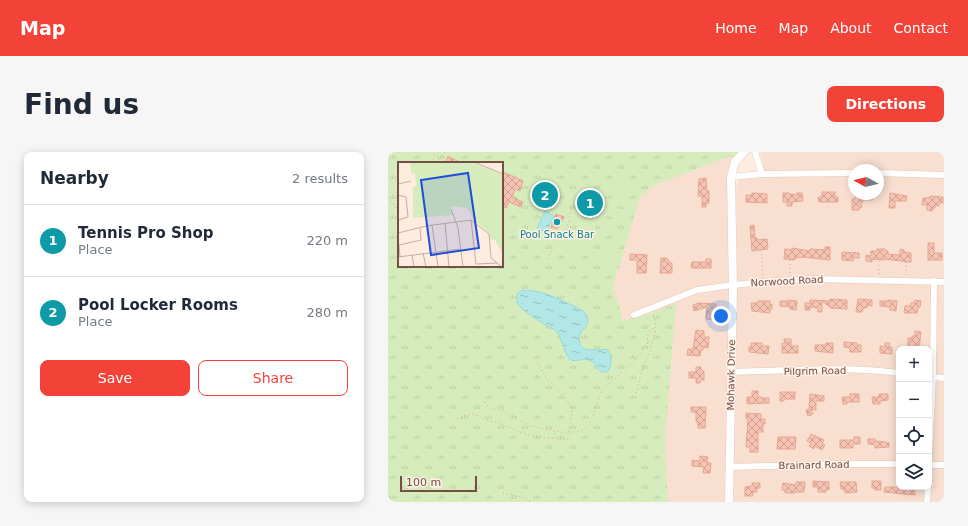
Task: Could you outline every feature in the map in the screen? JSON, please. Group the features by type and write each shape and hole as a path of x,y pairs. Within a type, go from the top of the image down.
{"street":[{"path":"744,152 734,165 731,177 762,174 848,173"},
{"path":"755,152 762,174"},
{"path":"884,173 944,175"},
{"name":"Mohawk Drive","path":"729,502 733,285 731,177"},
{"name":"Norwood Road","path":"634,315 697,290 775,280 814,279 944,282"},
{"path":"932,346 934,281"},
{"name":"Pilgrim Road","path":"731,372 880,370 896,373"},
{"path":"932,377 944,378"},
{"path":"929,454 931,382"},
{"name":"Brainard Road","path":"729,467 896,464"},
{"path":"932,465 944,466"},
{"path":"927,502 928,490"}],"path":[{"path":"432,162 436,152"},
{"path":"439,162 445,152"},
{"path":"388,198 398,210"},
{"path":"547,259 552,249 563,238 572,207 581,206"},
{"path":"760,250 763,276"},
{"path":"790,260 790,274"},
{"path":"879,260 879,274"},
{"path":"906,262 906,275"},
{"path":"636,393 640,374 653,340 655,328 654,318 649,310"},
{"path":"648,343 648,332 655,328"},
{"path":"485,402 491,409 504,411 525,423 568,433 582,431 588,427 602,390 633,363 648,343 653,340"},
{"path":"457,420 468,414 473,414 490,421 500,422 528,435 566,440 572,416 572,407 559,390 546,378 537,362"},
{"path":"554,438 555,431"},
{"path":"503,493 522,497 532,502"}],"shaded area":[{"path":"761,152 944,152 944,502 732,502 737,268 736,191 737,183 742,179 765,178"},
{"path":"730,156 733,158 727,173 730,277 725,502 668,502 659,310 621,321 621,312 613,287 641,194 648,188"}],"green space":[{"path":"388,152 738,152 733,158 730,156 648,188 646,196 641,194 613,287 621,312 621,321 646,315 676,303 665,439 668,502 388,502"},
{"path":"618,183 636,188 634,196 616,191"},
{"path":"614,195 632,201 630,209 612,203"},
{"path":"611,208 629,213 626,221 608,216"},
{"path":"579,217 597,223 594,231 576,225"},
{"path":"605,225 623,230 621,238 603,233"},
{"path":"575,230 593,235 591,243 573,238"},
{"path":"602,238 620,244 617,252 599,246"},
{"path":"571,243 589,248 587,256 569,251"},
{"path":"598,251 616,256 613,264 595,259"}],"water":[{"path":"545,211 554,216 546,232 537,228"},
{"path":"522,290 530,290 546,294 583,311 586,314 588,323 580,333 581,346 588,350 608,350 611,360 608,371 600,371 589,360 571,360 556,331 530,315 517,303 517,294"}],"building":[{"path":"448,156 460,162 445,162"},
{"path":"503,172 523,181 520,191 515,189 512,197 523,202 521,207 509,202 506,208 503,207"},
{"path":"706,178 707,191 709,191 709,203 706,203 706,207 702,207 702,196 698,196 699,179"},
{"path":"551,185 558,189 554,196 550,194 545,204 541,201 543,197 539,195 543,189 548,191"},
{"path":"822,192 835,192 835,197 838,197 838,202 819,202 818,197 822,197"},
{"path":"752,193 767,194 767,203 746,202 746,195 752,195"},
{"path":"783,193 797,195 797,193 802,193 803,201 792,202 792,206 787,206 787,202 783,202"},
{"path":"890,193 907,196 906,201 895,201 895,208 889,208"},
{"path":"586,196 597,199 594,209 583,206"},
{"path":"930,196 943,197 943,203 939,203 939,206 935,205 935,208 933,208 932,211 927,210 927,205 922,205 923,198 929,198"},
{"path":"852,200 863,200 859,210 852,210"},
{"name":"Pool Snack Bar","path":"556,214 564,217 557,229 551,227"},
{"path":"754,225 755,238 757,238 757,240 767,239 768,249 752,251 750,226"},
{"path":"928,243 934,243 934,253 942,253 942,260 928,260"},
{"path":"825,247 830,247 830,260 803,257 795,258 795,260 784,259 785,249 792,250 792,248 810,251 810,249 825,250"},
{"path":"877,249 885,249 885,251 888,251 888,254 900,255 900,249 904,250 904,252 911,253 911,262 884,259 872,259 872,262 866,261 866,255 871,256 871,251 876,251"},
{"path":"842,252 859,253 859,258 853,258 853,261 842,260"},
{"path":"630,254 647,255 646,273 637,273 637,260 630,260"},
{"path":"661,258 667,258 670,263 672,263 672,273 660,273"},
{"path":"706,259 711,259 711,268 691,268 692,262 706,262"},
{"path":"830,299 847,300 847,309 831,308 822,301 822,312 818,312 818,308 810,307 810,310 805,310 805,303 810,303 810,300 830,301"},
{"path":"858,299 872,300 872,306 867,305 867,308 863,308 862,312 856,312"},
{"path":"915,300 921,301 917,313 904,313 905,306 910,306"},
{"path":"758,301 770,301 770,305 772,304 772,309 770,309 770,313 752,311 751,303 758,303"},
{"path":"780,301 797,301 796,310 790,309 790,307 780,306"},
{"path":"880,301 897,301 896,311 890,310 890,307 880,306"},
{"path":"699,303 716,304 715,320 706,319 707,307 694,311 693,305"},
{"path":"696,330 704,331 704,337 709,337 708,348 703,347 700,356 687,355 688,349 693,349"},
{"path":"915,331 921,332 919,346 908,346 908,338 915,336"},
{"path":"784,339 791,339 791,346 798,346 798,353 782,353 782,343 785,343"},
{"path":"844,342 857,343 857,345 861,345 861,352 850,352 850,348 844,347"},
{"path":"751,343 762,343 762,346 769,346 768,354 749,352"},
{"path":"826,343 833,343 833,353 815,351 815,345 826,345"},
{"path":"885,343 890,343 889,347 892,347 892,354 880,353 880,346 885,347"},
{"path":"696,367 701,367 701,371 704,371 704,380 701,380 700,383 696,383 696,378 689,378 689,372 696,372"},
{"path":"752,391 758,391 758,397 769,398 769,403 747,404 747,397 752,397"},
{"path":"780,392 795,392 795,399 784,399 784,401 780,401"},
{"path":"810,394 824,396 824,401 816,401 816,410 811,409 813,414 808,416 806,410 809,409"},
{"path":"850,394 859,394 859,402 847,402 847,404 843,404 842,397 850,397"},
{"path":"879,394 888,394 888,400 880,401 880,404 873,404 872,397 879,397"},
{"path":"691,407 706,407 705,428 698,428 698,422 696,422 696,412 691,412"},
{"path":"746,413 761,414 761,419 765,419 765,424 763,424 763,432 758,432 758,452 750,452 750,447 746,447 748,419 746,419"},
{"path":"811,434 824,440 822,444 825,445 822,450 815,446 814,449 809,446 811,443 807,441"},
{"path":"778,437 796,437 795,449 777,449"},
{"path":"854,437 860,437 860,444 853,444 853,448 840,448 840,440 854,440"},
{"path":"868,439 875,439 875,441 889,443 889,447 875,448 875,445 868,444"},
{"path":"700,456 708,457 707,463 711,463 710,473 703,473 704,467 692,466 692,460 700,461"},
{"path":"813,481 829,482 829,490 826,489 826,492 818,492 818,487 813,487"},
{"path":"872,481 881,481 881,490 875,490 875,488 872,488"},
{"path":"796,482 805,482 804,492 785,493 785,490 782,490 783,483 796,485"},
{"path":"840,482 856,482 857,492 845,493 844,489 841,489"},
{"path":"752,483 760,483 760,488 757,488 757,492 753,492 753,496 745,496 745,487 752,486"},
{"path":"885,487 896,487 896,490 915,490 915,495 884,492"}],"place":[{"name":"Pool Locker Rooms","path":"545,195"},
{"name":"Tennis Pro Shop","path":"590,203"},
{"name":"Pool Snack Bar","path":"557,222"}]}
